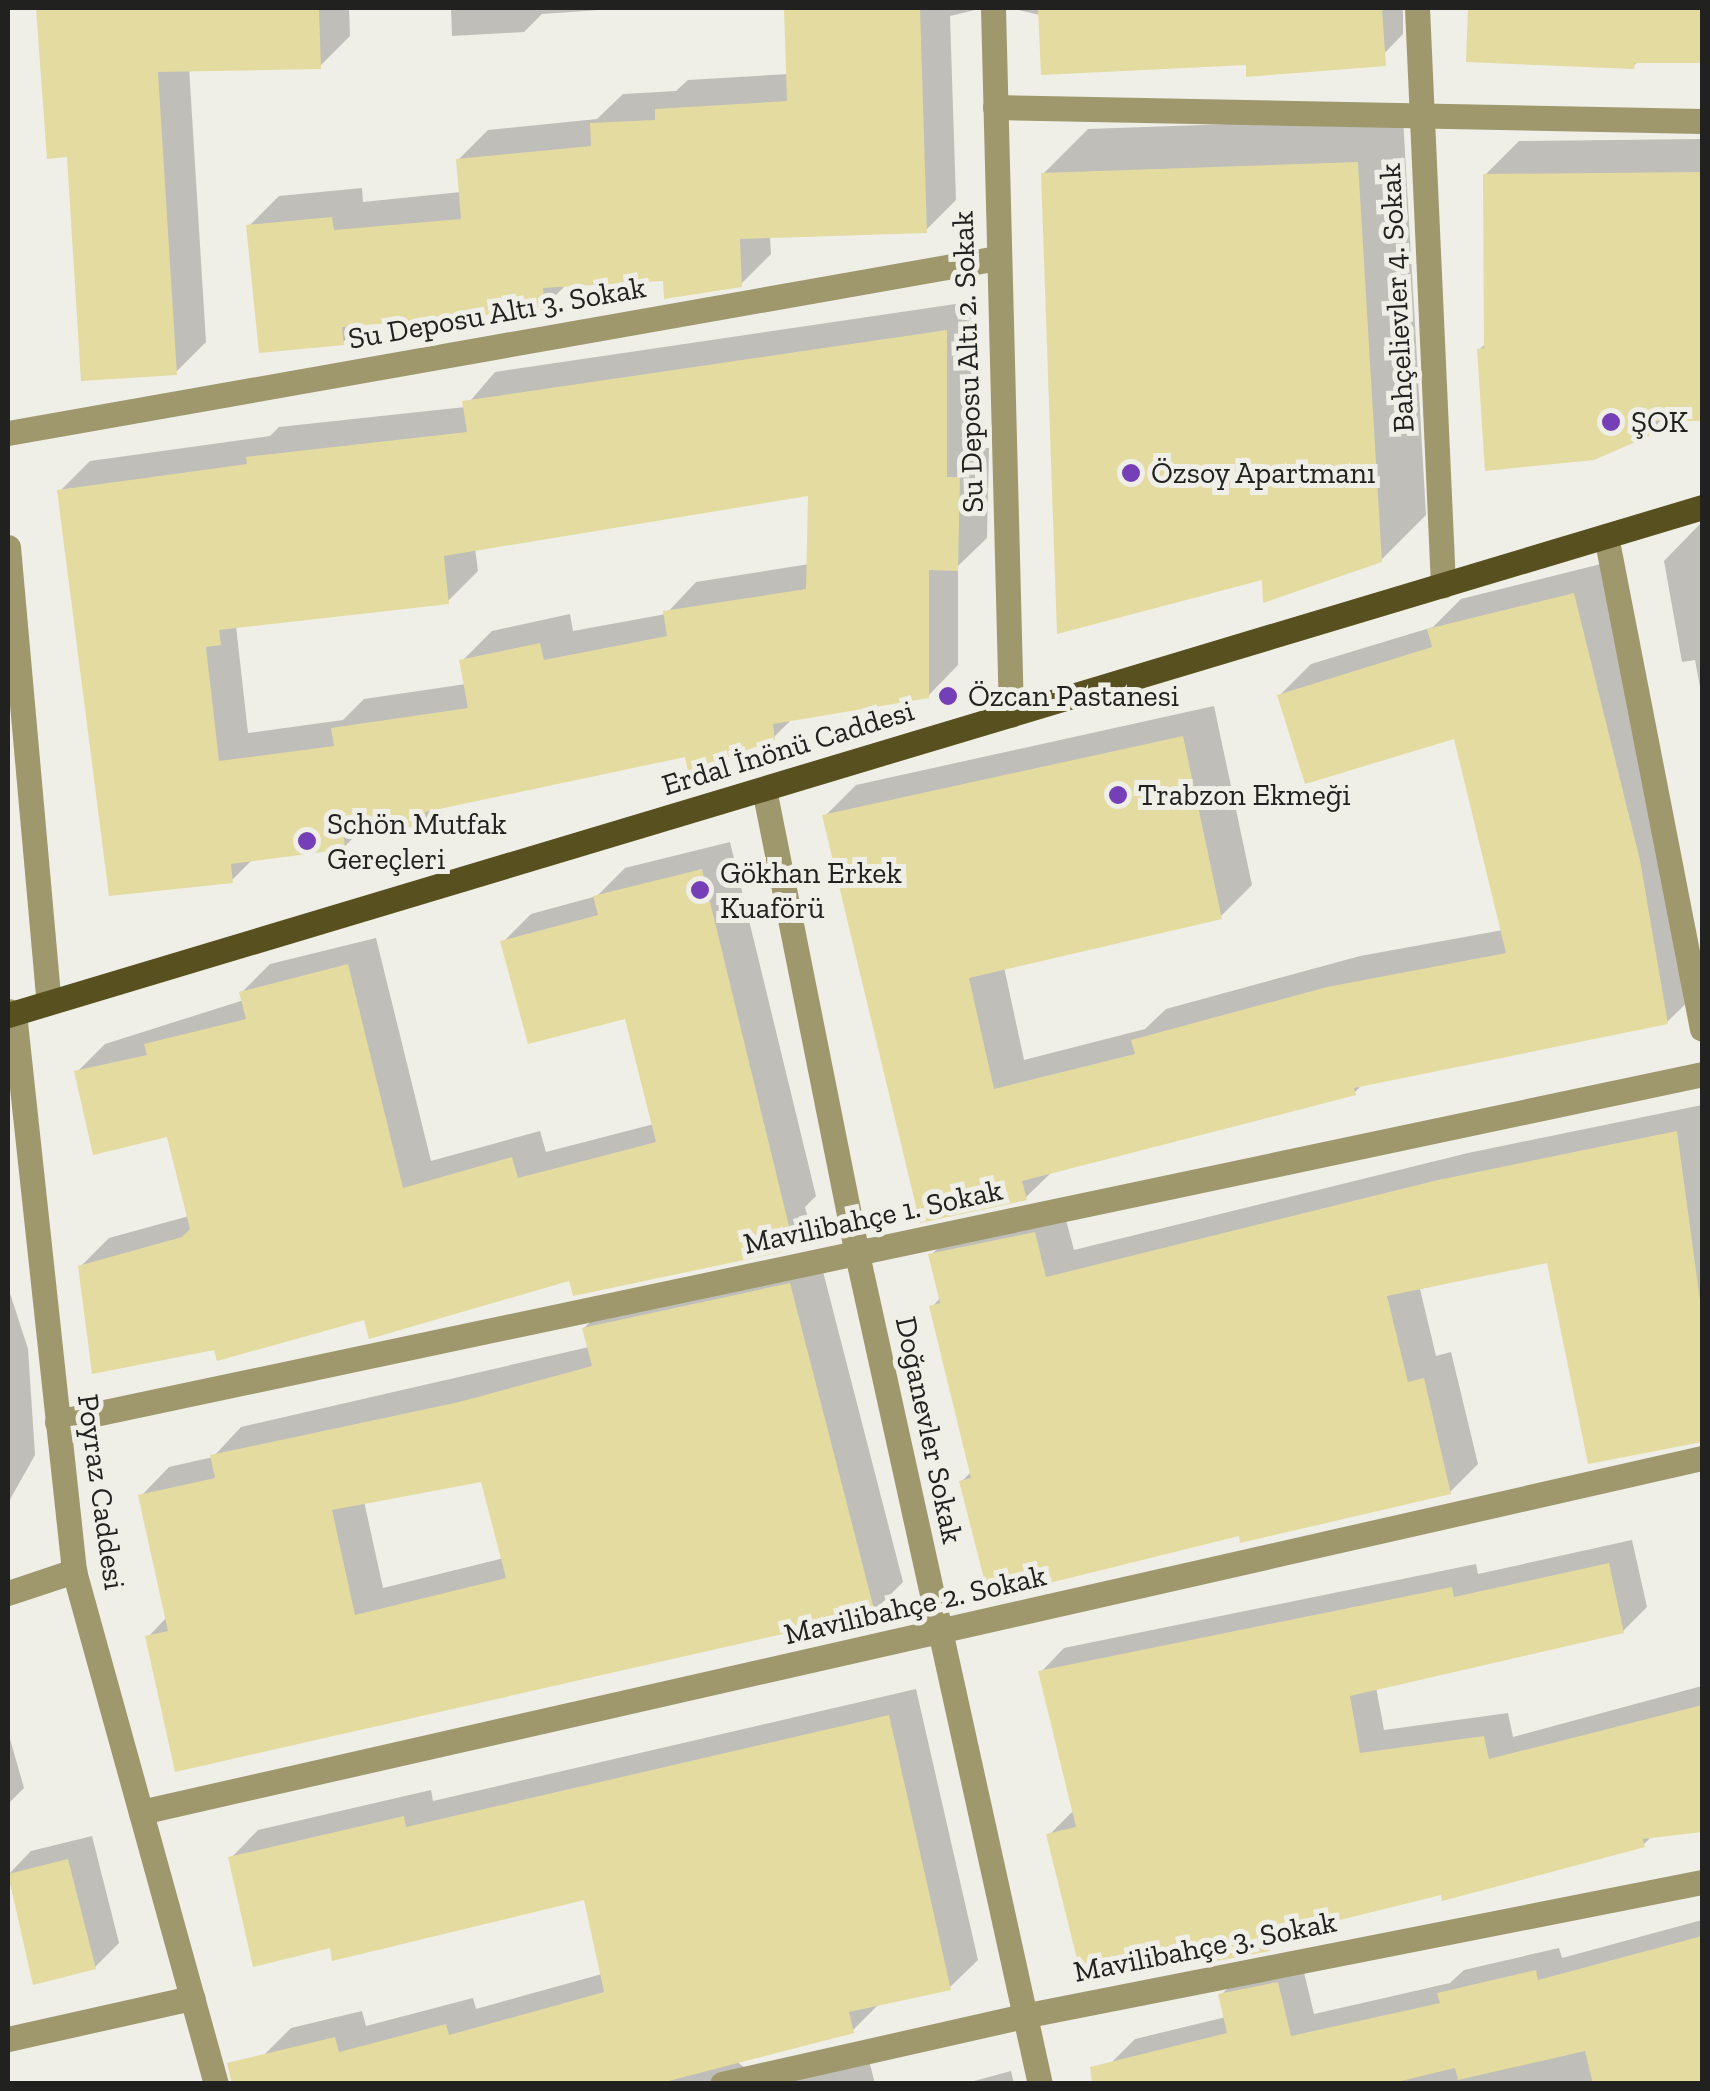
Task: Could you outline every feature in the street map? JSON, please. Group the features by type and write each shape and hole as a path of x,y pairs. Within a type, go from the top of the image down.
{"main road":[{"name":"Erdal İnönü Caddesi","path":"10,1013 1702,507"}],"street":[{"name":"Su Deposu Altı 2. Sokak","path":"992,8 1011,715"},
{"name":"Bahçelievler 4. Sokak","path":"1416,8 1443,585"},
{"path":"995,107 1702,121"},
{"name":"Su Deposu Altı 3. Sokak","path":"8,432 998,258"},
{"path":"1606,536 1702,1029"},
{"path":"8,547 48,1000"},
{"name":"Doğanevler Sokak","path":"764,789 857,1254 1040,2084"},
{"name":"Poyraz Caddesi","path":"10,1013 74,1571 216,2084"},
{"name":"Mavilibahçe 1. Sokak","path":"57,1422 1702,1074"},
{"name":"Mavilibahçe 2. Sokak","path":"141,1812 1702,1458"},
{"path":"8,1592 74,1571"},
{"name":"Mavilibahçe 3. Sokak","path":"722,2084 1024,2016 1702,1882"},
{"path":"8,2038 192,1998"}],"building":[{"path":"36,8 319,8 321,69 158,72 177,375 81,381 67,157 47,159"},
{"path":"784,8 920,8 927,233 740,239 742,287 664,299 663,281 543,288 545,310 342,327 344,345 259,353 246,225 332,217 334,230 461,219 456,159 591,146 590,123 655,120 655,109 787,101"},
{"path":"1038,8 1382,8 1386,66 1246,77 1246,65 1041,75"},
{"path":"1468,8 1702,8 1702,63 1635,63 1634,69 1466,62"},
{"path":"1358,162 1382,562 1263,603 1262,580 1057,634 1041,173"},
{"path":"1702,172 1702,421 1649,421 1649,436 1594,460 1485,471 1477,349 1484,348 1483,174"},
{"path":"947,330 947,477 960,477 958,571 929,570 929,698 773,724 775,740 688,771 685,757 425,812 427,825 344,837 345,849 231,864 233,883 109,896 57,490 247,464 246,457 467,432 462,401","holes":["808,496 806,589 663,611 667,636 544,660 540,643 459,660 468,708 331,728 334,746 219,761 206,647 221,645 219,630 449,604 444,556"]},
{"path":"1574,593 1640,860 1668,1024 1354,1088 1356,1095 1022,1181 1027,1200 920,1223 822,815 1183,736 1222,919 969,978 994,1089 1135,1054 1131,1040 1327,987 1506,953 1454,739 1305,784 1277,695 1432,647 1427,629"},
{"path":"702,869 789,1226 776,1229 782,1252 573,1296 569,1281 369,1339 364,1320 217,1361 214,1350 92,1374 78,1266 182,1237 190,1229 167,1137 93,1155 74,1071 147,1055 144,1044 246,1019 239,992 348,964 403,1188 512,1157 518,1178 656,1142 625,1019 528,1044 500,941 598,915 593,896"},
{"path":"1677,1131 1702,1315 1702,1442 1588,1464 1547,1263 1387,1296 1408,1382 1424,1378 1451,1494 1240,1543 1239,1536 989,1598 959,1481 971,1478 929,1306 940,1303 928,1254 1035,1232 1046,1277 1438,1180"},
{"path":"790,1283 875,1613 175,1772 145,1636 168,1631 138,1495 215,1478 210,1455 459,1402 592,1366 582,1328","holes":["481,1482 506,1578 355,1615 332,1510"]},
{"path":"1609,1563 1624,1633 1350,1696 1360,1753 1484,1736 1489,1759 1702,1705 1702,1832 1643,1839 1645,1847 1442,1901 1441,1895 1267,1938 1270,1951 1211,1962 1205,1940 1080,1971 1046,1834 1076,1827 1038,1671 1452,1587 1454,1597"},
{"path":"889,1715 951,1990 849,2012 854,2033 657,2084 232,2084 227,2063 335,2037 339,2052 446,2024 449,2035 604,1992 584,1900 332,1961 330,1948 253,1967 228,1857 404,1816 406,1827"},
{"path":"68,1859 96,1969 33,1985 8,1874"},
{"path":"1702,1936 1702,2084 1593,2084 1585,2051 1458,2080 1455,2068 1389,2084 1092,2084 1090,2067 1227,2033 1218,1994 1278,1982 1291,2036 1440,2003 1437,1993 1536,1970 1538,1980"}],"place":[{"name":"ŞOK","path":"1611,422"},
{"name":"Özsoy Apartmanı","path":"1131,473"},
{"name":"Özcan Pastanesi","path":"948,696"},
{"name":"Trabzon Ekmeği","path":"1118,795"},
{"name":"Schön Mutfak Gereçleri","path":"307,841"},
{"name":"Gökhan Erkek Kuaförü","path":"700,890"}]}
